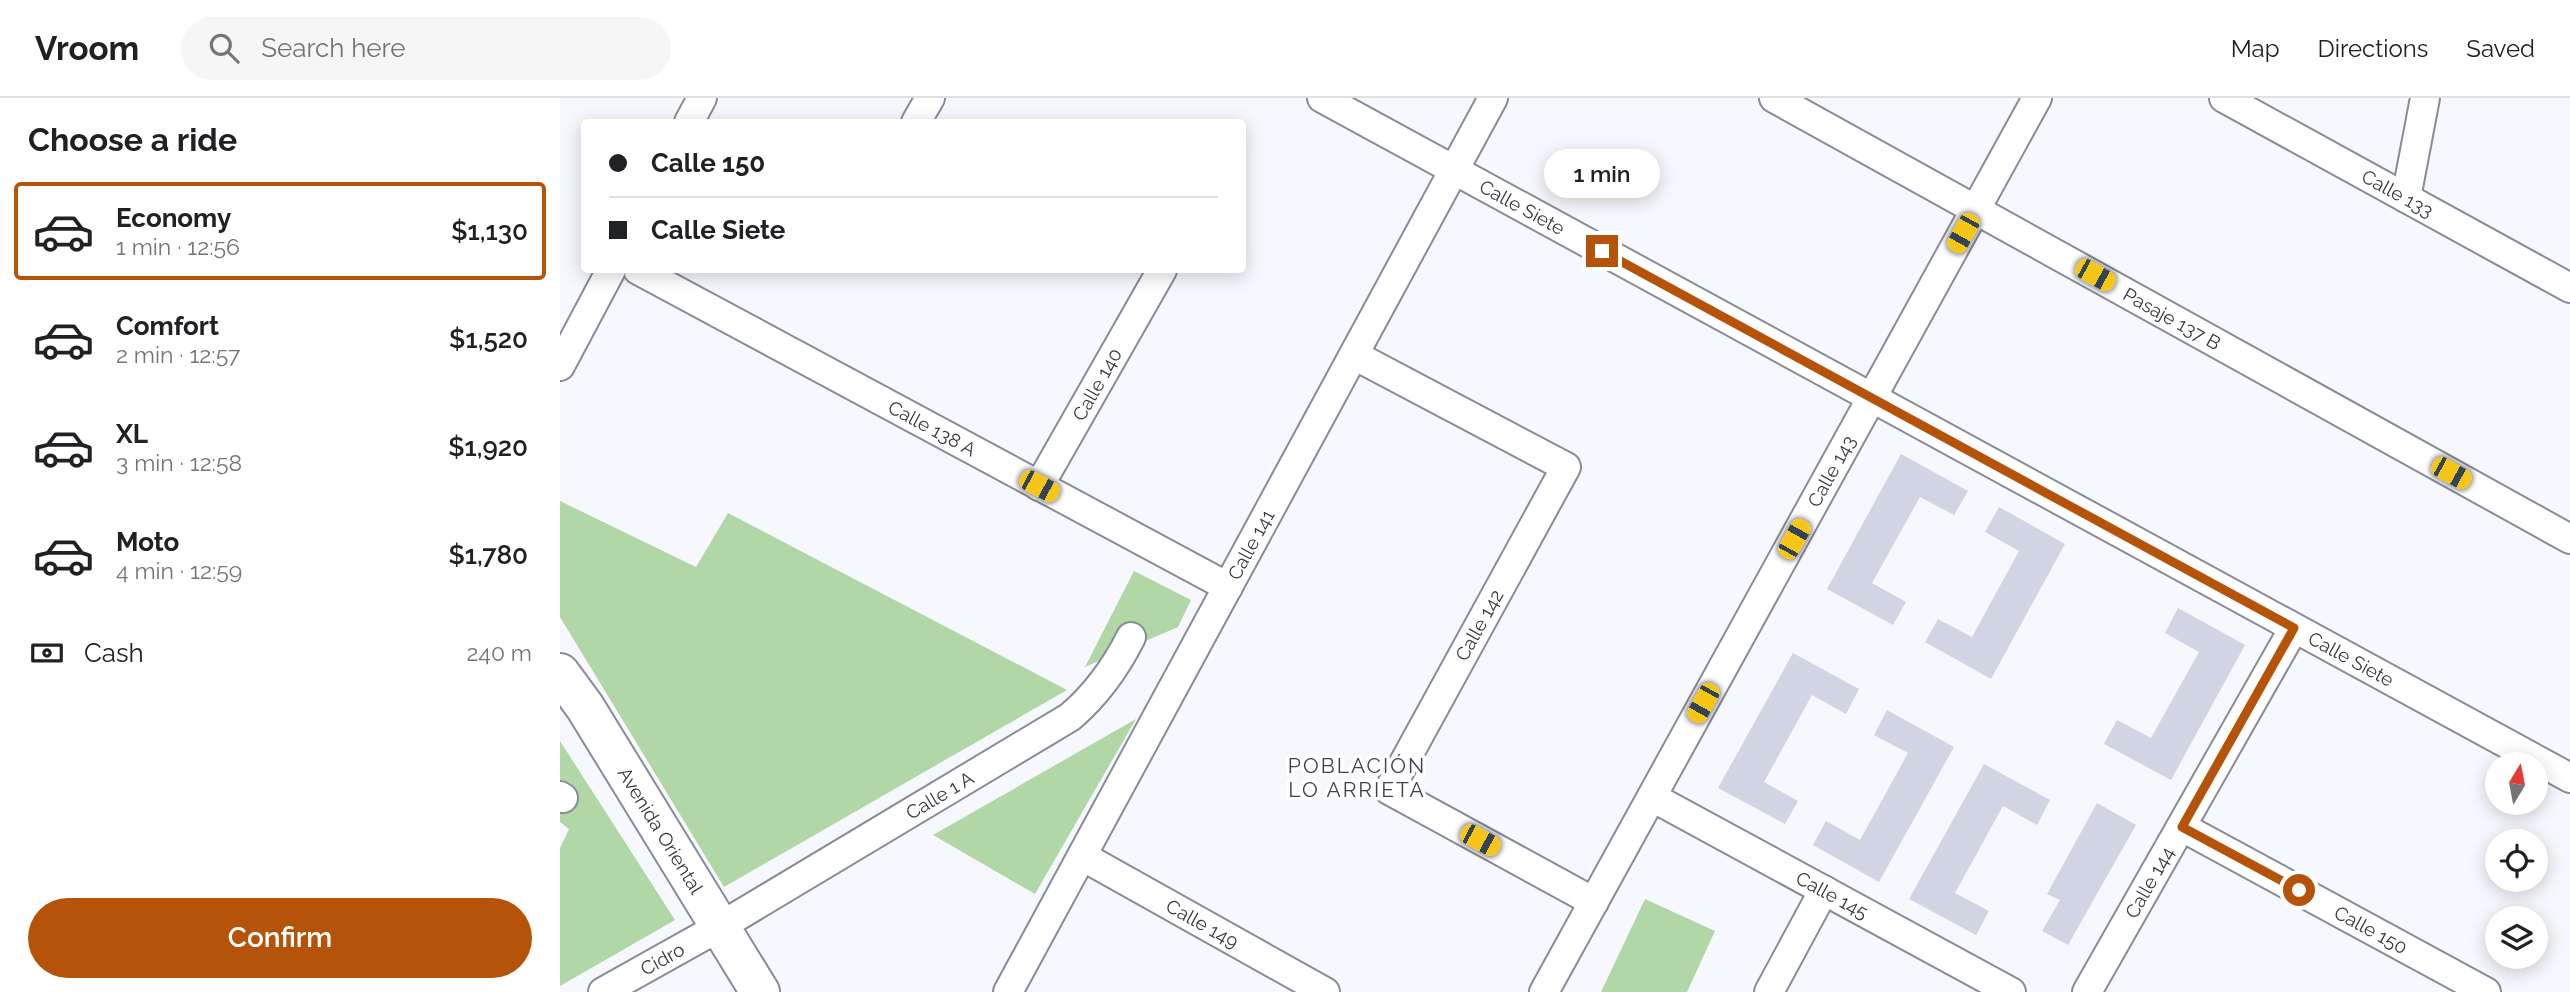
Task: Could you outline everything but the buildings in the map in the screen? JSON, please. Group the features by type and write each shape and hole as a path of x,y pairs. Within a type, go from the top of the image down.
{"main road":[{"name":"Avenida Oriental","path":"560,673 585,708 760,992"}],"street":[{"path":"691,119 702,98"},
{"path":"918,119 930,98"},
{"name":"Calle Siete","path":"1322,98 2570,778"},
{"name":"Calle 141","path":"1008,992 1493,98"},
{"name":"Pasaje 137 B","path":"1774,98 2570,539"},
{"name":"Calle 143","path":"1544,992 2037,98"},
{"name":"Calle 133","path":"2224,98 2570,288"},
{"path":"2406,198 2425,98"},
{"path":"563,353 609,273"},
{"name":"Calle 138 A","path":"644,273 1228,587"},
{"name":"Calle 140","path":"1039,486 1151,273"},
{"name":"Calle 142","path":"1354,355 1566,467 1389,790 1594,902"},
{"name":"Calle 144","path":"2087,992 2294,628"},
{"name":"Calle 1 A","path":"721,926 1070,717 1100,689 1131,637"},
{"name":"Calle 145","path":"1652,797 2011,992"},
{"name":"Calle 150","path":"2182,827 2486,992"},
{"name":"Calle 149","path":"1082,856 1325,992"},
{"path":"1769,992 1824,890"},
{"name":"Cidro","path":"603,992 721,926"}],"green space":[{"path":"560,501 696,567 728,513 1067,690 724,887 560,617"},
{"path":"1134,571 1191,600 1178,627 1085,667"},
{"path":"1136,719 1035,894 933,835"},
{"path":"560,741 675,920 560,986 560,848 569,829 560,822"},
{"path":"1645,899 1715,931 1687,992 1601,992"}],"district":[{"name":"POBLACIÓN LO ARRIETA","path":"1357,778"}],"route":[{"path":"1602,251 2294,628 2182,827 2299,890"}]}
